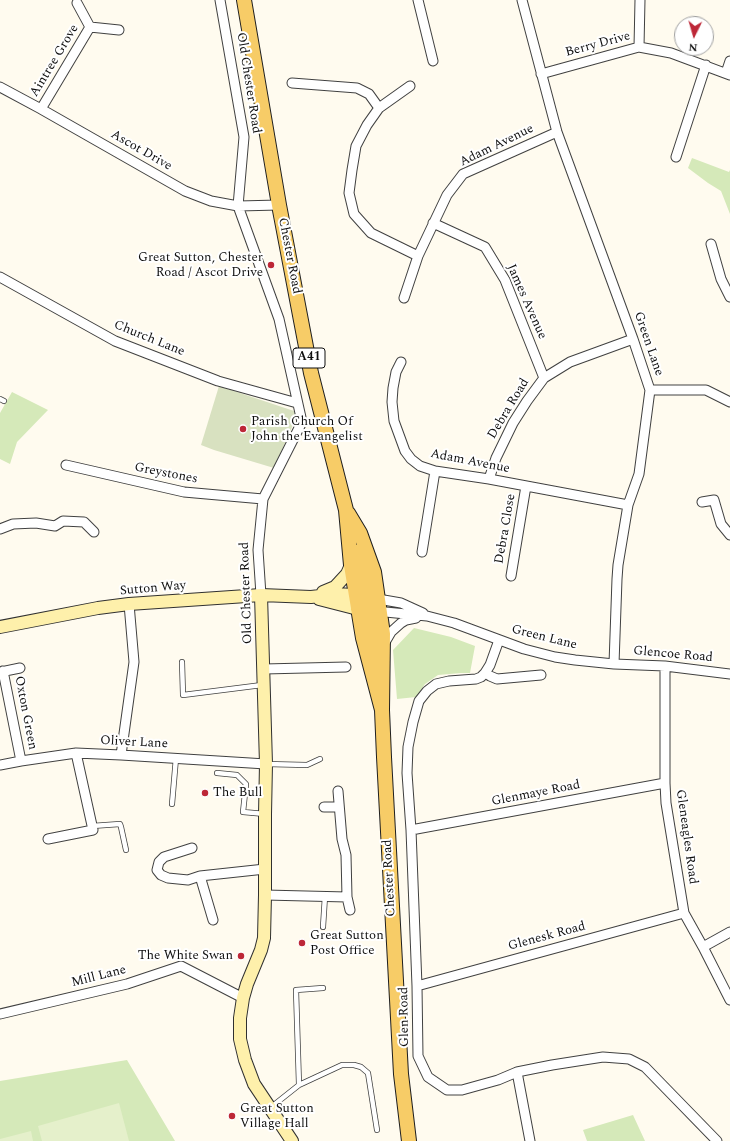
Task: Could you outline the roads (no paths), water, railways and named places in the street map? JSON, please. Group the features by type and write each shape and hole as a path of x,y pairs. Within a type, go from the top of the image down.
{"main road":[{"name":"Chester Road","path":"244,0 279,205 311,373 346,510 351,565 383,634 382,710 384,757 401,1074 409,1141"},
{"name":"Chester Road","path":"346,510 360,533 374,572 363,638 382,710"},
{"name":"Sutton Way","path":"311,597 335,587 347,574 351,565"},
{"name":"Sutton Way","path":"0,627 98,608 129,604 261,595 311,597 368,604"},
{"name":"Old Chester Road","path":"261,595 266,764 264,938 243,998 240,1018 240,1039 245,1060 254,1084 292,1141"}],"street":[{"name":"Old Chester Road","path":"220,0 244,137 238,206 279,319 302,422 263,499 258,550 261,595"},
{"path":"418,0 433,61"},
{"name":"Green Lane","path":"368,604 401,603 427,616 461,625 524,649 555,657 614,664 617,579 628,505 639,474 650,390 633,339 557,132 522,0"},
{"path":"639,47 640,0"},
{"name":"Aintree Grove","path":"77,3 90,27"},
{"name":"Aintree Grove","path":"90,27 119,30"},
{"name":"Aintree Grove","path":"41,109 90,27"},
{"name":"Berry Drive","path":"541,74 639,47 671,53 728,74"},
{"path":"728,74 730,61"},
{"path":"676,157 706,65"},
{"path":"292,83 356,88 369,94 379,108"},
{"path":"410,86 379,108 367,125 356,146 349,193 354,214 371,233 418,256"},
{"name":"Ascot Drive","path":"0,87 184,191 212,201 238,206 279,205"},
{"name":"Adam Avenue","path":"404,298 418,256 433,223 448,196 463,174 557,132"},
{"name":"James Avenue","path":"433,223 485,247 505,280 544,378"},
{"path":"711,244 721,279 730,297"},
{"name":"Church Lane","path":"0,277 115,341 218,381 297,403"},
{"name":"Debra Road","path":"489,479 496,458 513,423 544,378 570,362 633,339"},
{"name":"Adam Avenue","path":"401,362 396,372 393,388 392,402 394,421 405,451 411,459 420,466 435,471 489,479 628,505"},
{"path":"650,390 706,390 730,402"},
{"name":"Greystones","path":"66,465 184,492 263,499"},
{"path":"422,552 435,471"},
{"name":"Debra Close","path":"511,576 526,486"},
{"path":"702,502 714,500 721,524 730,534"},
{"path":"63,511 63,521"},
{"path":"0,529 13,524 36,523 54,526 63,521 84,522 94,532"},
{"path":"121,755 134,662 129,604"},
{"name":"Green Lane","path":"383,645 392,632 401,623 406,620 427,616"},
{"name":"Green Lane","path":"485,673 490,665 499,640"},
{"name":"Glencoe Road","path":"614,664 665,666 730,674"},
{"name":"Gleneagles Road","path":"665,666 666,803 684,913 730,1000"},
{"path":"264,669 346,667"},
{"name":"Oxton Green","path":"20,668 1,672 21,761"},
{"path":"485,673 497,678 541,675"},
{"name":"Glen Road","path":"485,673 476,679 449,681 436,684 427,691 419,701 408,747 407,773 411,830 418,1056 428,1077 447,1090 462,1090 498,1080 517,1072 577,1060 603,1057 629,1059 645,1067 717,1141"},
{"path":"48,839 93,830 76,754"},
{"name":"Oliver Lane","path":"0,765 76,754 121,755 266,764"},
{"name":"Glenmaye Road","path":"411,830 665,783"},
{"path":"338,791 342,840 346,855 347,897 350,910"},
{"path":"324,807 339,807"},
{"path":"192,848 164,857 159,862 157,870 161,875 168,878 188,880 200,876 265,869"},
{"path":"200,876 213,920"},
{"path":"265,895 347,897"},
{"name":"Glenesk Road","path":"417,986 684,913"},
{"path":"703,947 730,932"},
{"name":"Mill Lane","path":"0,1014 127,984 180,966 243,998"},
{"path":"517,1072 530,1141"}],"lane":[{"path":"182,662 183,695 264,685"},
{"path":"172,804 176,758"},
{"path":"266,764 307,765 320,759"},
{"path":"217,773 237,775 246,784 243,812 265,814"},
{"path":"92,826 120,824 122,827 126,850"},
{"path":"323,927 325,896"},
{"path":"299,1085 296,990 323,988"},
{"path":"270,1108 299,1085 342,1065 354,1065 361,1067 368,1073 377,1130"}],"place":[{"name":"Great Sutton, Chester Road / Ascot Drive","path":"271,265"},
{"name":"Parish Church Of John the Evangelist","path":"243,429"},
{"name":"The Bull","path":"205,793"},
{"name":"Great Sutton Post Office","path":"302,943"},
{"name":"The White Swan","path":"241,956"},
{"name":"Great Sutton Village Hall","path":"232,1116"}]}
